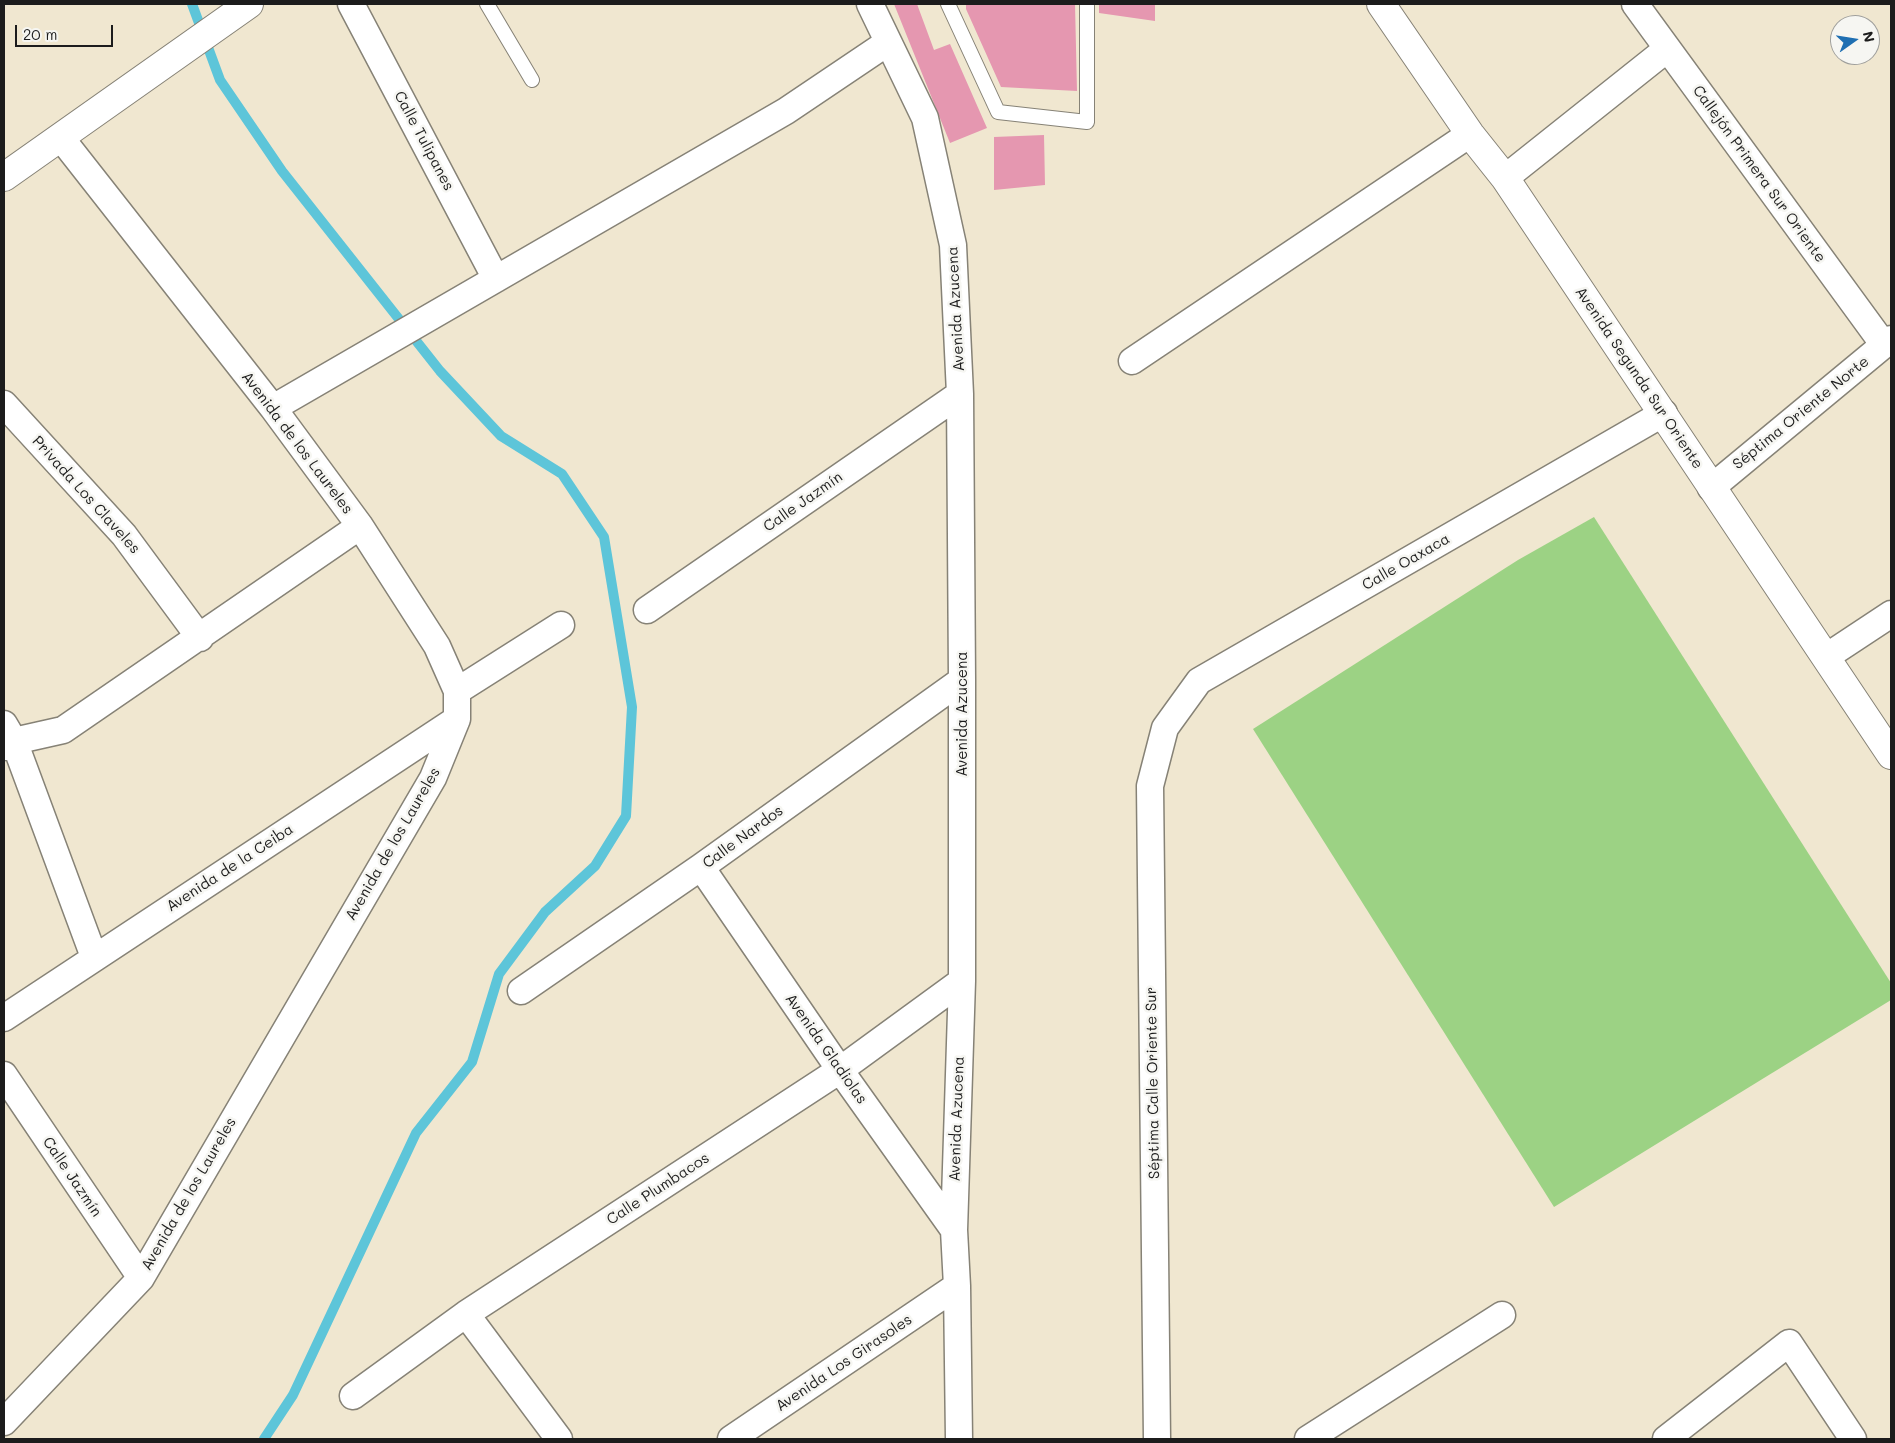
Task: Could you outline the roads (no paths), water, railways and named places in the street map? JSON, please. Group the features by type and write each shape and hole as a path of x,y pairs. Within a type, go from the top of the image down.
{"street":[{"name":"Calle Tulipanes","path":"351,4 496,278"},
{"name":"Avenida Azucena","path":"870,4 887,43 925,118 954,245 960,394 962,680 962,981 954,1230 957,1286 959,1439"},
{"name":"Avenida Segunda Sur Oriente","path":"1381,4 1470,134 1505,178 1891,755"},
{"name":"Callejón Primera Sur Oriente","path":"1635,4 1888,342"},
{"path":"4,177 242,9"},
{"path":"273,408 786,111 887,43"},
{"path":"1505,178 1667,49"},
{"path":"1132,361 1470,134"},
{"name":"Avenida de los Laureles","path":"4,1422 141,1278 433,778 457,719 457,691 437,646 360,526 273,408 61,138"},
{"name":"Séptima Oriente Norte","path":"1711,488 1888,342"},
{"name":"Calle Jazmín","path":"647,610 960,394"},
{"name":"Privada Los Claveles","path":"4,404 124,534 200,638"},
{"name":"Calle Oaxaca","path":"1165,728 1199,681 1664,413"},
{"path":"94,957 7,737 63,730 200,638 360,526"},
{"path":"1826,657 1891,614"},
{"path":"457,691 561,625"},
{"name":"Calle Nardos","path":"521,991 701,867 962,680"},
{"name":"Avenida de la Ceiba","path":"4,1018 457,719"},
{"name":"Séptima Calle Oriente Sur","path":"1157,1439 1150,786 1165,728"},
{"name":"Avenida Gladiolas","path":"701,867 840,1070 954,1230"},
{"name":"Calle Plumbacos","path":"353,1396 466,1314 840,1070 962,981"},
{"name":"Calle Jazmín","path":"4,1076 141,1278"},
{"name":"Avenida Los Girasoles","path":"731,1439 957,1286"},
{"path":"466,1314 559,1439"},
{"path":"1308,1439 1502,1315"},
{"path":"1666,1439 1789,1343 1853,1439"}],"lane":[{"path":"487,4 532,80"},
{"path":"948,4 998,112 1087,122 1087,4"}],"waterway":[{"path":"192,4 220,80 282,171 440,371 501,436 562,474 604,537 632,707 626,816 595,866 545,912 499,974 472,1062 416,1133 293,1395 264,1439"}]}
